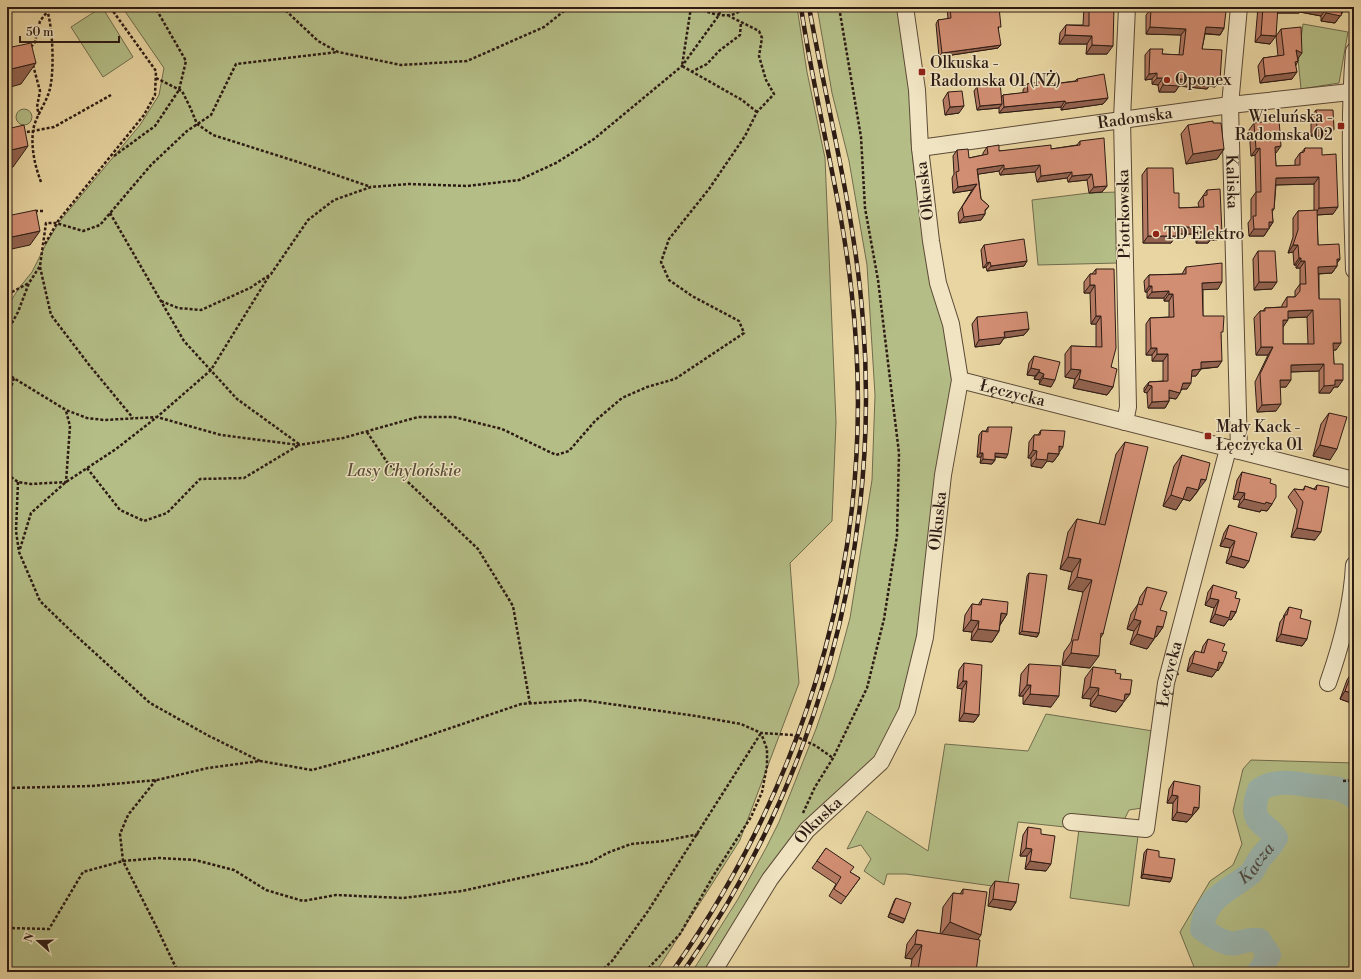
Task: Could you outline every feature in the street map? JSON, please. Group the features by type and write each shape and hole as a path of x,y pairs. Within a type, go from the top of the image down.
{"street":[{"name":"Olkuska","path":"713,972 770,879 807,830 881,762 907,711 925,637 943,475 960,380 951,324 938,283 930,233 920,148 917,90 905,7"},
{"name":"Piotrkowska","path":"1125,422 1128,407 1122,119 1127,7"},
{"name":"Kaliska","path":"1234,450 1230,105 1239,7"},
{"path":"1354,51 1350,92 1354,270"},
{"name":"Radomska","path":"920,148 1122,119 1230,105 1350,92"},
{"name":"Łęczycka","path":"960,380 1354,480"},
{"name":"Łęczycka","path":"1071,822 1146,829 1166,683 1234,450"},
{"path":"1328,684 1339,652 1353,581 1354,565"}],"path":[{"path":"41,182 32,146 33,130 47,98 52,79 52,50 48,11 46,7"},
{"path":"32,53 31,47 35,42 40,21 51,7"},
{"path":"44,246 56,223 110,159 144,115 155,95 156,71 154,67 110,7"},
{"path":"110,159 156,126 179,90 186,61 154,7"},
{"path":"282,7 318,41 338,52 401,65 466,60 544,27 569,7"},
{"path":"7,374 66,410 87,418 104,420 157,417 221,435 299,445 343,438 418,417 454,417 502,429 556,455 569,450 595,421 622,398 647,387 675,379 744,333 739,321 692,296 669,280 662,262 669,239 709,189 745,136 757,112 774,94 766,80 759,56 762,38 759,31 729,16 719,15 692,7 682,66"},
{"path":"19,552 31,513 66,482 116,449 157,417 211,370 271,274 308,220 334,200 371,187 408,184 466,186 519,180 556,163 594,139 682,66 719,15 721,7"},
{"path":"729,16 744,7"},
{"path":"801,818 815,786 833,758 867,688 884,619 897,536 899,453 878,280 865,208 861,137 839,7"},
{"path":"691,72 707,64 740,35 741,22"},
{"path":"7,332 18,312 29,283 40,266 46,223 56,223 83,231 100,225 152,165 187,131 211,115 236,64 338,52"},
{"path":"30,60 40,91 37,107 39,116"},
{"path":"682,66 742,100 757,112"},
{"path":"156,78 182,91 197,124 213,135 371,187"},
{"path":"16,134 54,127 86,111 111,95"},
{"path":"31,211 45,211"},
{"path":"110,213 184,341 236,399 299,445"},
{"path":"40,266 51,315 90,366 134,418"},
{"path":"161,301 178,308 201,310 250,288 271,274"},
{"path":"7,293 29,283"},
{"path":"7,400 14,378"},
{"path":"66,410 70,426 66,482"},
{"path":"366,432 387,462 478,549 513,606 530,704"},
{"path":"87,468 120,510 144,521 167,512 200,479 244,478 299,445"},
{"path":"7,474 18,482 31,484 66,482"},
{"path":"18,482 16,531 19,552 40,601 150,703 202,733 260,761 312,770 392,748 520,704 582,700 741,724 761,733 793,735 816,746 833,758"},
{"path":"600,972 612,961 648,910 698,834 761,733"},
{"path":"644,972 680,934 715,873 751,816 762,792 767,766 766,749 761,733"},
{"path":"7,788 91,786 157,780 208,768 260,761"},
{"path":"157,780 128,815 120,834 123,861 178,972"},
{"path":"1343,781 1354,780"},
{"path":"7,928 49,929 83,872 123,861 158,858 195,860 234,870 266,890 303,901 336,896 403,898 462,891 591,862 607,853 631,844 664,841 698,834"},
{"path":"543,972 545,968"}],"green space":[{"path":"102,7 133,57 103,77 71,27"},
{"name":"Lasy Chylońskie","path":"122,7 797,7 807,72 825,158 836,422 832,521 790,563 799,683 740,840 656,972 7,972 7,307 19,288 32,272 47,242 60,221 140,125 159,95 164,68"},
{"path":"817,7 898,7 912,109 911,141 914,170 928,251 944,322 953,388 909,692 875,757 809,818 710,972 692,972 738,899 766,848 779,822 816,729 834,677 850,618 872,480 875,395 867,265 849,161 832,93"},
{"path":"1303,24 1348,32 1339,83 1301,89 1298,59"},
{"path":"21,109 27,109 32,114 30,123 27,125 21,125 16,120 16,114"},
{"path":"1117,192 1118,263 1038,265 1032,200 1089,193"},
{"path":"1046,714 1153,731 1142,808 1129,810 1123,822 1067,815 1065,827 1018,822 1007,888 906,874 887,874 884,885 864,871 871,859 861,845 847,849 867,811 928,851 945,744 1028,751"},
{"path":"1251,760 1354,763 1354,972 1196,972 1180,932 1210,881 1233,865 1242,844 1233,811 1243,769"},
{"path":"1079,829 1138,836 1129,906 1070,898"}],"building":[{"path":"950,7 999,7 1001,27 998,27 1001,45 942,53 938,20 951,18"},
{"path":"1089,7 1114,7 1113,46 1092,45 1092,36 1065,35 1066,25 1089,26"},
{"path":"1187,7 1210,7 1210,10 1226,11 1224,28 1206,27 1202,49 1222,50 1220,80 1212,80 1212,82 1180,79 1180,86 1163,85 1163,78 1157,78 1157,73 1149,74 1150,49 1163,49 1162,54 1183,55 1186,29 1150,27 1151,9 1187,10"},
{"path":"1263,7 1278,7 1276,36 1261,35"},
{"path":"1320,7 1346,7 1345,9 1342,9 1341,16 1326,13 1327,8"},
{"path":"1301,27 1302,53 1296,50 1298,61 1295,62 1297,72 1265,76 1263,58 1284,55 1281,29"},
{"path":"31,43 36,63 7,70 7,48"},
{"path":"1104,74 1108,98 1066,103 1065,101 1004,107 1003,95 1028,92 1027,84 1044,81 1045,85 1078,81 1077,79"},
{"path":"1000,82 1002,104 980,106 977,87 986,86 986,83"},
{"path":"962,91 964,106 950,107 948,92"},
{"path":"1316,110 1333,110 1334,129 1317,129"},
{"path":"1279,120 1281,146 1275,147 1276,166 1300,165 1300,153 1304,152 1305,148 1322,148 1322,155 1336,154 1338,207 1319,208 1319,177 1276,178 1274,209 1272,209 1273,222 1269,222 1269,229 1254,229 1253,216 1256,216 1256,192 1261,192 1260,148 1256,149 1254,123"},
{"path":"1213,121 1213,123 1221,123 1224,149 1193,154 1188,125"},
{"path":"24,125 28,146 7,151 7,129"},
{"path":"1104,138 1107,186 1094,187 1092,174 1072,176 1072,172 1041,176 1040,165 1004,169 1004,165 977,169 981,199 989,206 985,210 985,214 964,217 962,207 977,184 958,187 956,172 959,171 957,150 968,149 969,158 988,154 987,147 999,145 999,151 1051,145 1051,149 1080,145 1080,141"},
{"path":"1147,168 1173,168 1174,193 1179,193 1179,208 1204,207 1203,196 1207,195 1207,190 1220,189 1222,233 1212,233 1212,236 1201,236 1201,227 1176,227 1176,236 1148,236"},
{"path":"36,210 40,231 7,238 7,216"},
{"path":"1317,210 1318,245 1339,244 1340,259 1337,259 1337,266 1318,267 1319,299 1340,299 1341,343 1333,343 1334,364 1343,364 1343,380 1335,380 1335,385 1324,386 1324,364 1291,365 1291,380 1280,380 1281,404 1262,405 1260,374 1273,347 1261,347 1260,311 1265,311 1265,308 1287,307 1287,297 1295,297 1300,291 1300,284 1306,284 1305,261 1301,261 1301,258 1299,258 1298,245 1293,245 1298,230 1298,211","holes":["1313,310 1314,344 1283,344 1283,320 1288,320 1288,311"]},
{"path":"1024,239 1027,261 991,266 990,262 987,263 984,245"},
{"path":"1258,251 1275,251 1277,282 1259,282"},
{"path":"1222,263 1222,282 1202,283 1203,316 1224,316 1223,332 1221,332 1222,361 1201,362 1201,369 1192,370 1191,383 1183,383 1180,393 1169,390 1169,401 1152,402 1152,386 1148,385 1149,382 1168,381 1168,354 1157,354 1157,348 1151,348 1150,318 1174,317 1173,294 1169,294 1169,291 1152,292 1152,286 1149,286 1149,275 1186,274 1186,267"},
{"path":"1096,269 1114,269 1116,348 1111,367 1117,369 1113,387 1079,379 1081,370 1071,369 1071,346 1102,347 1101,316 1096,316 1095,285 1090,285 1090,274 1096,274"},
{"path":"1027,312 1029,329 1004,332 1005,337 979,340 977,317"},
{"path":"1034,356 1060,362 1055,380 1043,378 1044,374 1039,372 1040,370 1031,368"},
{"path":"1329,413 1347,417 1337,449 1320,445"},
{"path":"988,427 1012,427 1008,454 995,453 995,460 983,459 983,453 980,453 982,431 988,432"},
{"path":"1041,430 1065,431 1063,447 1059,446 1059,454 1048,453 1047,460 1036,459 1037,451 1033,450 1034,435 1040,435"},
{"path":"1125,442 1148,447 1103,634 1101,633 1099,656 1071,653 1073,640 1078,640 1092,580 1077,577 1081,559 1068,557 1077,519 1105,525"},
{"path":"1182,455 1210,463 1206,480 1201,479 1198,490 1187,487 1183,499 1171,495"},
{"path":"1242,472 1271,479 1270,483 1276,485 1276,497 1272,504 1266,502 1265,504 1244,499 1245,493 1238,492"},
{"path":"1317,485 1329,487 1321,532 1297,528 1303,502 1294,489 1304,490 1305,486 1316,490"},
{"path":"1229,525 1257,533 1249,561 1231,556 1235,541 1225,538"},
{"path":"1029,573 1047,575 1039,633 1022,631"},
{"path":"1213,585 1237,592 1235,598 1240,599 1236,612 1231,611 1229,618 1215,614 1219,600 1210,598"},
{"path":"1147,587 1167,592 1160,610 1167,612 1163,627 1157,626 1154,639 1137,634 1141,621 1134,619 1138,604 1142,605"},
{"path":"982,599 1008,602 1007,614 1001,613 999,631 978,629 979,621 971,620 972,604 981,605"},
{"path":"1289,607 1302,610 1300,618 1311,621 1307,639 1281,634 1285,615 1287,615"},
{"path":"1208,639 1225,644 1222,651 1227,652 1223,663 1219,662 1217,670 1192,663 1195,651 1204,653"},
{"path":"964,663 982,665 979,715 964,713 967,681 963,681"},
{"path":"1029,664 1061,666 1059,696 1030,694 1031,685 1027,685"},
{"path":"1093,667 1116,670 1115,673 1121,674 1120,679 1132,680 1130,694 1125,694 1124,701 1098,695 1099,688 1090,687"},
{"path":"1352,672 1354,673 1354,694 1345,691"},
{"path":"1174,781 1200,786 1199,808 1194,807 1192,815 1177,812 1178,796 1172,795"},
{"path":"1028,827 1041,829 1041,834 1055,836 1051,864 1030,861 1032,849 1026,848"},
{"path":"826,848 854,867 850,872 860,878 846,897 834,889 841,877 817,861"},
{"path":"1147,849 1159,851 1159,857 1175,859 1172,878 1143,874"},
{"path":"995,881 1019,884 1016,902 993,899"},
{"path":"963,889 987,892 981,935 950,922 953,893 963,894"},
{"path":"896,898 911,903 905,919 890,913"},
{"path":"917,930 980,940 976,972 936,972 918,970 922,945 915,944"}],"waterway":[{"name":"Kacza","path":"1259,972 1269,955 1259,940 1250,940 1232,944 1218,939 1202,929 1204,918 1213,902 1251,873 1276,838 1259,821 1257,817 1255,808 1259,790 1276,783 1289,783 1342,790 1354,797"}],"railway":[{"path":"672,972 721,896 763,817 798,735 825,651 844,564 855,476 858,387 852,296 842,224 813,79 801,7"},
{"path":"683,972 730,899 770,823 803,744 830,662 849,578 861,493 866,407 863,321 859,281 854,242 840,163 809,7"}],"place":[{"name":"Olkuska - Radomska 01 (NŻ)","path":"922,72"},
{"name":"Oponex","path":"1167,80"},
{"name":"Wieluńska - Radomska 02","path":"1341,126"},
{"name":"TD Elektro","path":"1156,234"},
{"name":"Mały Kack - Łęczycka 01","path":"1208,436"}]}
